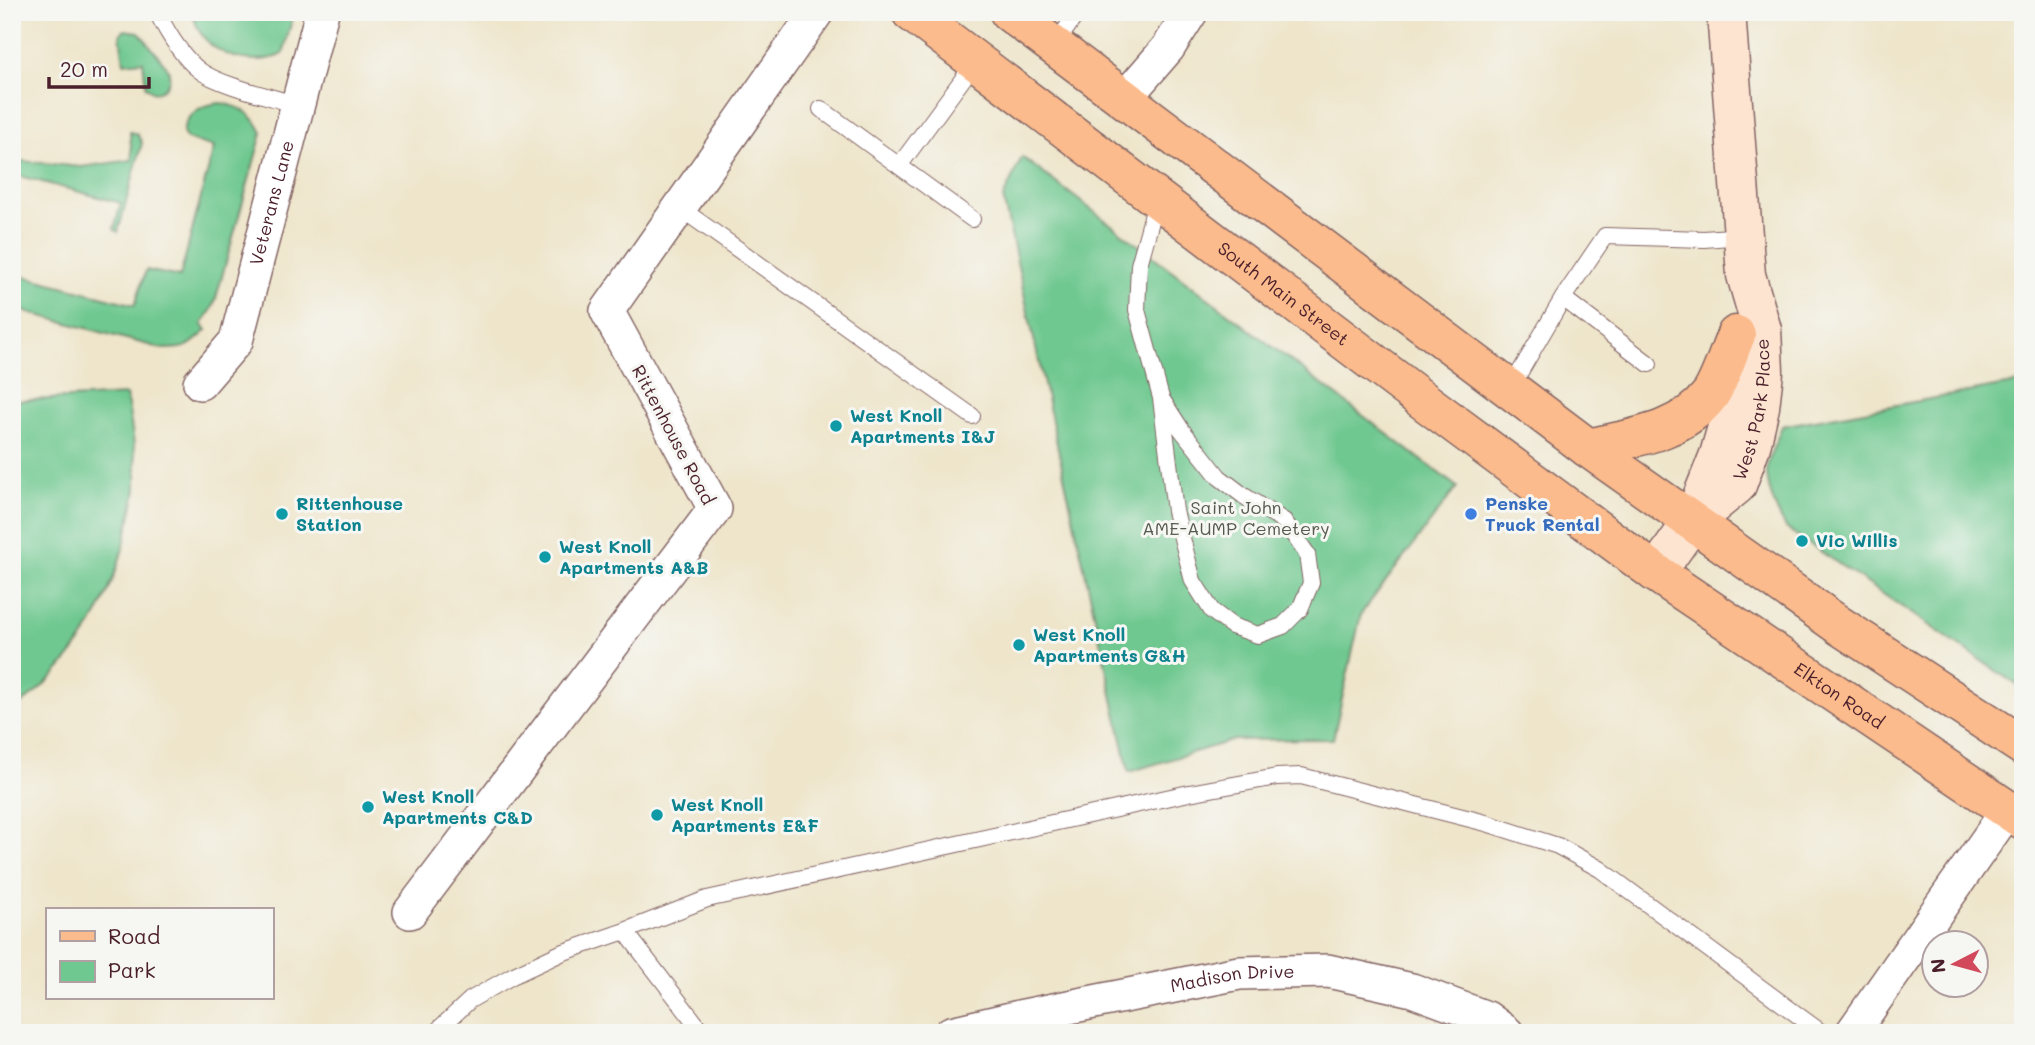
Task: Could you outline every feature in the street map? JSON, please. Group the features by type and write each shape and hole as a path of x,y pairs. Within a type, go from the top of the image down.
{"main road":[{"name":"South Main Street","path":"911,12 1428,404 1656,573"},
{"path":"1009,12 1587,448 1840,626 2023,746"},
{"path":"1587,448 1667,428 1690,416 1711,393 1736,335"},
{"name":"Elkton Road","path":"1656,573 2015,815"}],"street":[{"name":"Veterans Lane","path":"200,383 236,341 322,12"},
{"name":"Rittenhouse Road","path":"410,912 715,509 607,311 817,12"},
{"path":"1124,99 1168,48 1191,12"},
{"name":"West Park Place","path":"1692,522 1737,485 1751,446 1760,407 1764,372 1762,330 1746,275 1726,12"},
{"name":"West Park Place","path":"1656,573 1692,522 1719,455 1732,406 1737,371 1736,335 1746,275"},
{"path":"1852,1033 2015,815"},
{"name":"Madison Drive","path":"951,1033 1021,1025 1239,973 1328,971 1412,990 1487,1018 1507,1033"}],"lane":[{"path":"158,12 180,49 198,69 212,77 298,105"},
{"path":"1054,46 1078,12"},
{"path":"899,166 976,61"},
{"path":"821,110 972,219"},
{"path":"1157,199 1139,265 1137,310 1161,398 1175,511 1193,581 1212,611 1232,626 1258,635 1283,626 1300,609 1311,583 1307,554 1284,522 1219,477 1181,429 1161,398"},
{"path":"680,208 972,416"},
{"path":"1510,390 1563,298 1605,236 1704,239 1743,236"},
{"path":"1563,298 1649,364"},
{"path":"438,1033 470,1000 512,976 561,953 707,899 1189,793 1276,777 1301,776 1486,823 1558,846 1600,869 1822,1033"},
{"path":"625,931 702,1033"}],"green space":[{"path":"193,12 294,12 283,54 255,60 241,59 215,48 204,38"},
{"path":"124,30 139,32 167,67 169,80 159,91 154,92 146,87 143,61 124,63 120,35"},
{"path":"221,103 246,112 255,120 262,133 216,298 202,324 207,330 188,346 163,349 12,308 12,273 135,305 146,270 180,277 214,147 187,139 183,133 184,126 196,111"},
{"path":"130,132 137,134 142,143 118,232 114,229 121,203 12,174 12,160 81,167 132,160"},
{"name":"Saint John AME-AUMP Cemetery","path":"1022,157 1457,487 1361,614 1333,739 1234,740 1129,772 1003,198"},
{"path":"2023,382 2023,689 1786,528 1773,500 1767,464 1782,426"},
{"path":"126,395 135,452 136,491 114,578 103,604 74,652 35,693 12,710 12,401"}],"place":[{"name":"West Knoll Apartments I&J","path":"836,426"},
{"name":"Rittenhouse Station","path":"282,514"},
{"name":"Penske Truck Rental","path":"1471,514"},
{"name":"Vic Willis","path":"1802,541"},
{"name":"West Knoll Apartments A&B","path":"545,557"},
{"name":"West Knoll Apartments G&H","path":"1019,645"},
{"name":"West Knoll Apartments C&D","path":"368,807"},
{"name":"West Knoll Apartments E&F","path":"657,815"}]}
